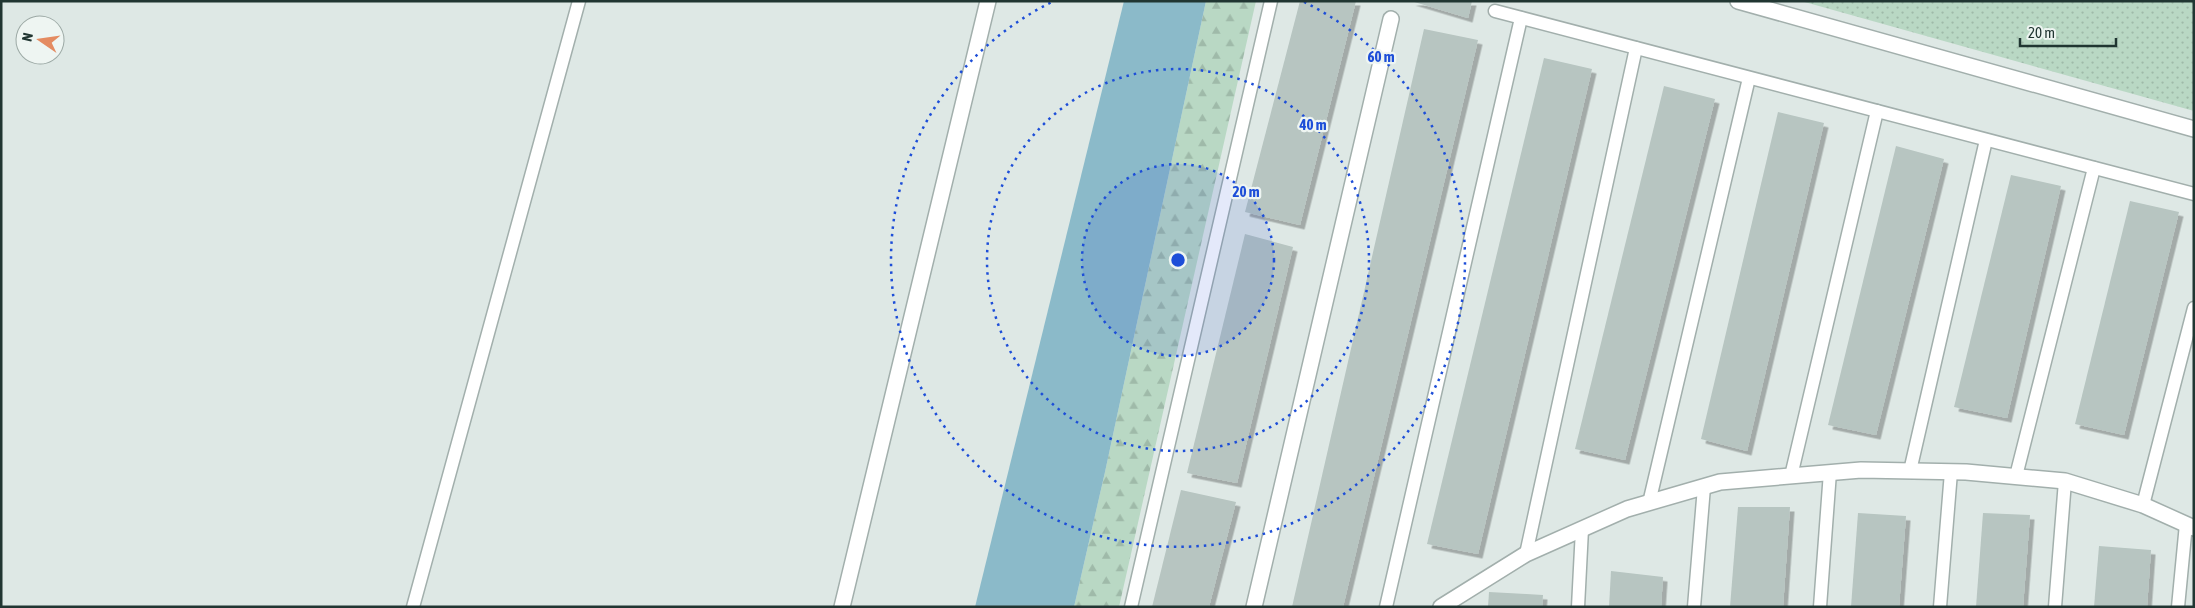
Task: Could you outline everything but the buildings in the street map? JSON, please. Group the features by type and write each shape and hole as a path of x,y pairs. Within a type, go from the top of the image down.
{"street":[{"path":"842,607 988,1"},
{"path":"1738,1 2194,130"},
{"path":"1254,607 1391,19"},
{"path":"1441,607 1459,601 1526,554 1627,509 1720,482 1861,470 1952,472 2016,476 2066,481 2143,505 2190,526"}],"lane":[{"path":"413,607 579,1"},
{"path":"1131,607 1271,1"},
{"path":"1495,11 2194,194"},
{"path":"1386,607 1522,18"},
{"path":"1526,554 1636,48"},
{"path":"1649,503 1749,78"},
{"path":"1791,476 1877,111"},
{"path":"1910,471 1986,140"},
{"path":"2016,476 2094,168"},
{"path":"2143,505 2194,308"},
{"path":"1820,607 1830,472"},
{"path":"1940,607 1952,472"},
{"path":"2055,607 2066,481"},
{"path":"1694,607 1704,487"},
{"path":"2178,607 2190,526"},
{"path":"1578,607 1582,529"}],"green space":[{"path":"1206,1 1256,1 1119,607 1074,607 1105,472"},
{"path":"1801,1 2194,1 2194,111"}],"water":[{"path":"1124,1 1206,1 1105,472 1074,607 975,607"}]}
